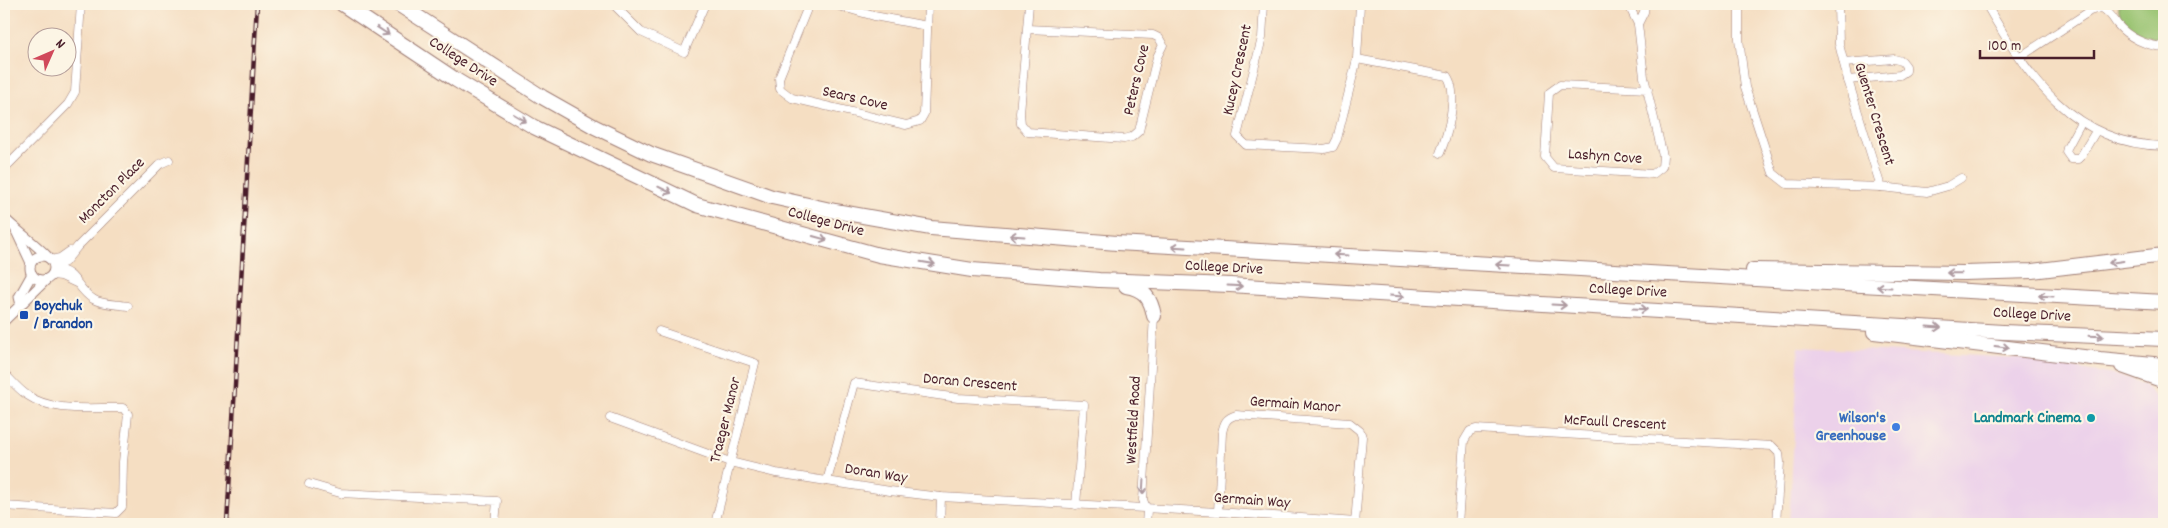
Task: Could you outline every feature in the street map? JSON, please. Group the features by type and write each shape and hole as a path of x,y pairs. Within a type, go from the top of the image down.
{"highway":[{"name":"College Drive","path":"342,4 456,80 534,127 697,205 880,255 972,270 1099,280 1230,285 2003,332 2164,339"},
{"name":"College Drive","path":"398,4 542,97 652,154 772,196 835,212 931,228 1117,243 2164,302"},
{"path":"1552,268 2032,272 2164,255"},
{"path":"1099,280 1134,287 1143,292 1149,299 1154,316"},
{"path":"1728,314 2164,365"},
{"path":"2100,359 2164,382"}],"street":[{"path":"4,169 68,104 75,92 81,4"},
{"path":"613,4 641,32 684,52 705,4"},
{"name":"Sears Cove","path":"810,4 779,78 780,89 792,98 906,125 920,121 924,114 928,4"},
{"path":"832,4 874,16 928,26"},
{"name":"Peters Cove","path":"1028,29 1153,35 1159,38 1163,45 1157,58 1139,131 1132,138 1124,139 1028,132 1021,124 1020,113 1029,4"},
{"name":"Kucey Crescent","path":"1264,4 1262,38 1237,136 1246,145 1324,149 1333,147 1357,59 1360,4"},
{"name":"Lashyn Cove","path":"1633,4 1632,12 1638,24 1644,77 1648,89 1663,156 1662,168 1653,174 1554,168 1545,157 1549,93 1560,85 1648,89"},
{"name":"Lashyn Cove","path":"1638,24 1644,12 1644,4"},
{"name":"Guenter Crescent","path":"1739,4 1739,39 1746,87 1773,173 1787,184 1881,187 1848,80 1839,44 1838,4"},
{"path":"1986,4 2044,92 2081,122 2096,131 2138,144 2164,146"},
{"path":"2020,57 2090,11 2100,8 2109,13 2118,26 2134,38 2152,46 2164,47"},
{"path":"1357,59 1447,76 1452,83 1449,131 1440,152"},
{"path":"1844,63 1894,59 1902,60 1906,66 1906,71 1900,75 1848,80"},
{"path":"2081,122 2067,148 2066,152 2071,159 2078,159 2081,156 2096,131"},
{"name":"Moncton Place","path":"51,268 65,262 78,246 160,164 169,160"},
{"path":"1881,187 1927,192 1948,186 1961,178"},
{"path":"4,218 16,230 31,240 51,268"},
{"path":"16,230 32,263 32,274 19,298 21,304"},
{"path":"32,263 39,257 61,276 78,284 92,299 128,306"},
{"path":"32,274 40,280 51,268"},
{"path":"4,321 51,268"},
{"name":"Westfield Road","path":"1146,524 1147,510 1143,500 1154,316"},
{"name":"Traeger Manor","path":"659,330 755,363 715,524"},
{"path":"4,373 26,394 39,402 55,406 123,408 128,414 122,462 122,507 116,513 4,506"},
{"name":"Doran Crescent","path":"827,481 854,383 958,398 1084,405 1076,505"},
{"name":"Germain Manor","path":"1218,512 1222,433 1225,421 1229,417 1236,415 1350,422 1360,431 1362,437 1356,523"},
{"name":"Doran Way","path":"610,418 730,462 776,473 941,498 1147,510"},
{"name":"McFaull Crescent","path":"1458,524 1464,441 1470,432 1476,429 1772,446 1779,453 1780,462 1776,524"},
{"path":"308,484 340,493 497,501 495,524"},
{"path":"940,524 941,498"},
{"name":"Germain Way","path":"1147,510 1218,512 1356,523"}],"shaded area":[{"path":"1799,347 2021,358 2130,378 2144,385 2164,405 2164,524 1789,524"}],"green space":[{"path":"2118,4 2164,4 2164,40 2146,36 2127,26 2120,16"}],"railway":[{"path":"227,524 257,4"}],"place":[{"name":"Boychuk / Brandon","path":"24,315"},
{"name":"Landmark Cinema","path":"2091,418"},
{"name":"Wilson's Greenhouse","path":"1896,427"}]}
